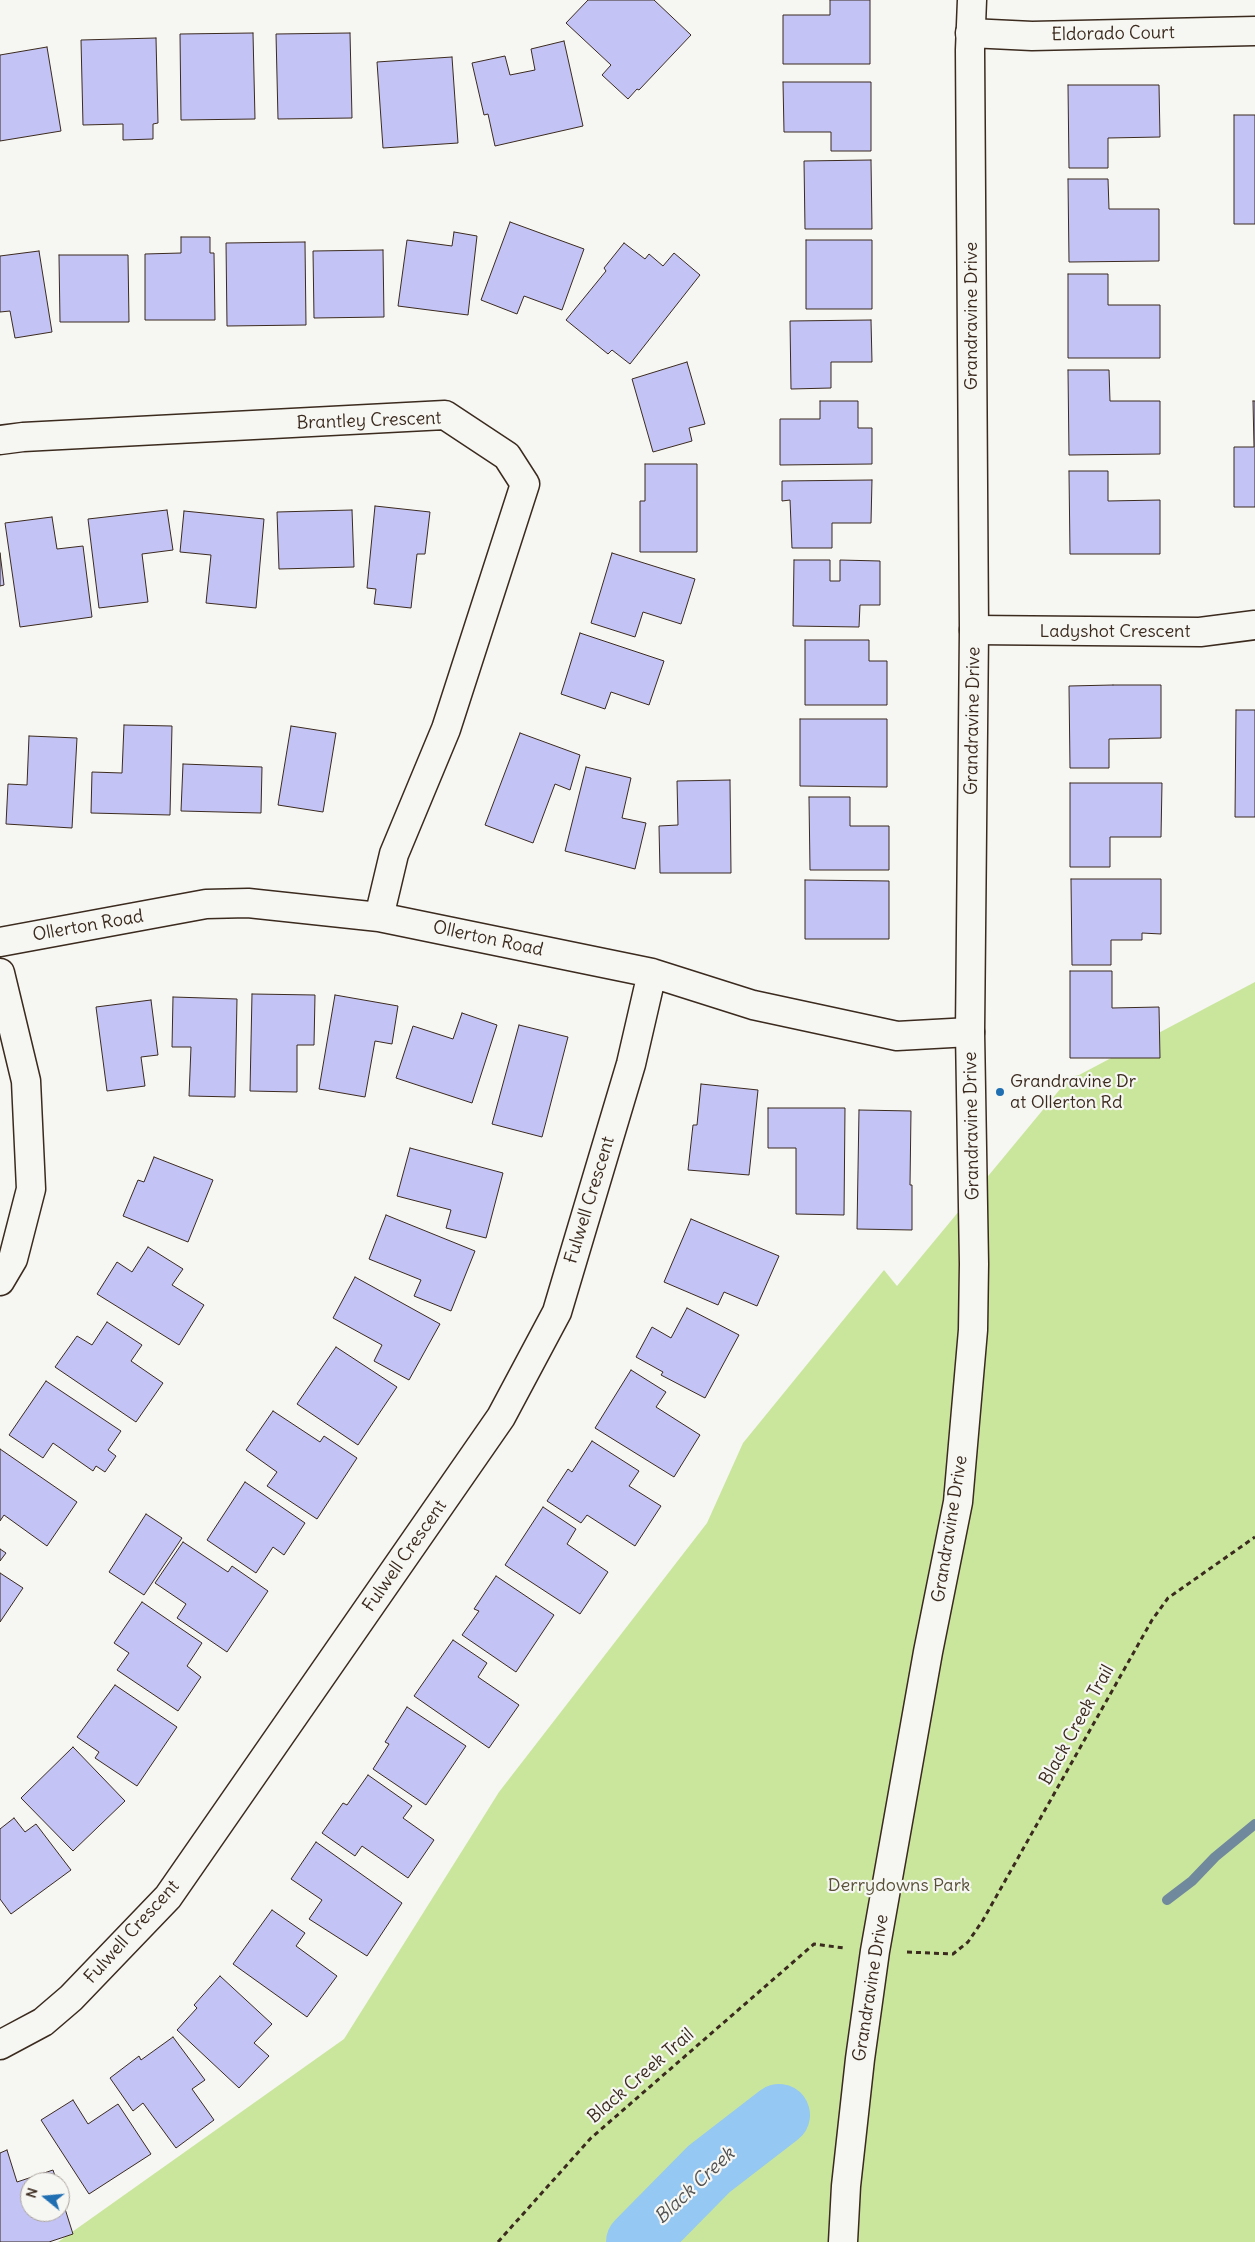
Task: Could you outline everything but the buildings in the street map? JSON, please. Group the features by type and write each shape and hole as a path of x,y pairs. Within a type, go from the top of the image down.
{"street":[{"name":"Grandravine Drive","path":"843,2242 846,2186 860,2059 875,1951 961,1474 973,1321 974,1264 970,1032 974,630 970,34 972,0"},
{"name":"Eldorado Court","path":"970,34 1032,36 1255,31"},
{"name":"Brantley Crescent","path":"0,440 23,437 445,415 507,456 526,484 446,729 394,854 379,917"},
{"name":"Ladyshot Crescent","path":"974,630 1200,632 1255,625"},
{"name":"Ollerton Road","path":"0,942 206,904 248,903 379,917 652,973 753,1005 897,1036 970,1032"},
{"path":"0,973 26,1081 31,1189 12,1259 0,1281"},
{"name":"Fulwell Crescent","path":"0,2044 43,2022 71,1998 168,1898 501,1417 557,1312 631,1064 652,973"}],"path":[{"name":"Black Creek Trail","path":"953,1954 968,1942 983,1920 1152,1620 1168,1598 1255,1537"},
{"name":"Black Creek Trail","path":"498,2242 591,2138 814,1944"}],"green space":[{"name":"Derrydowns Park","path":"1255,982 1255,2242 58,2242 344,2039 499,1792 707,1523 743,1443 884,1270 897,1286 1061,1088 1061,1084 1070,1077 1079,1075"}],"waterway":[{"name":"Black Creek","path":"1167,1900 1192,1881 1215,1857 1255,1824"},
{"name":"Black Creek","path":"637,2242 709,2169 779,2115"}],"place":[{"name":"Grandravine Dr at Ollerton Rd","path":"1000,1092"}]}
